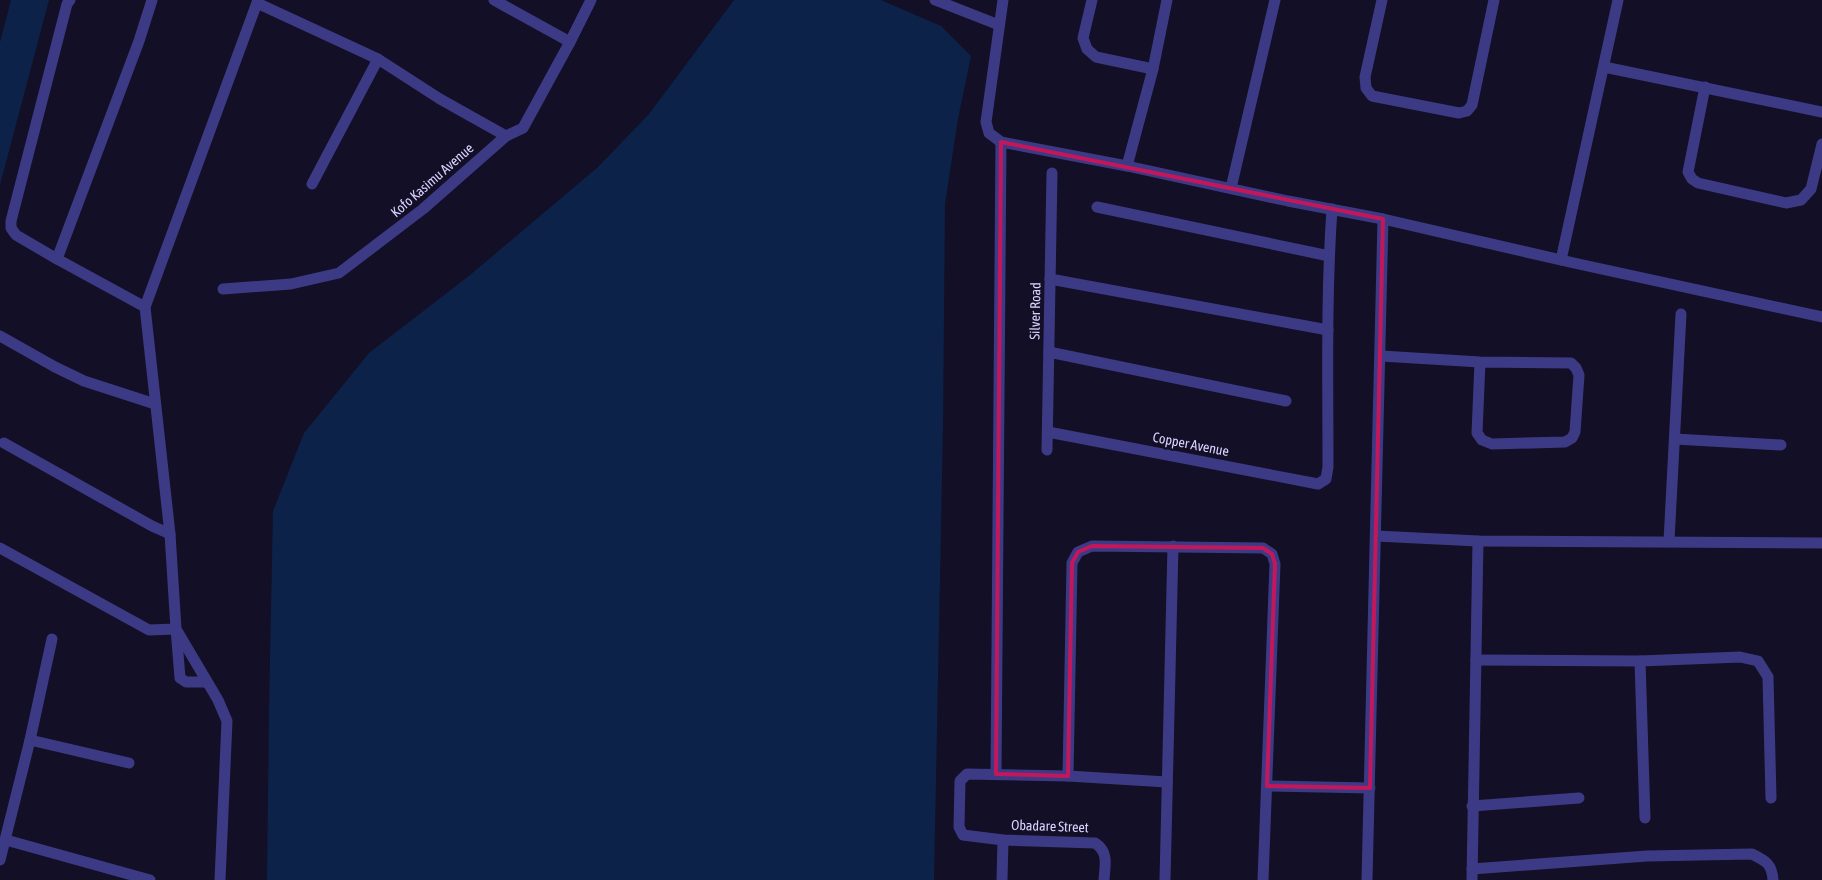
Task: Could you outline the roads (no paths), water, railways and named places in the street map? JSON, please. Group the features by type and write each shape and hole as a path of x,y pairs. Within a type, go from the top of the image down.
{"street":[{"path":"70,0 67,4 11,220 11,228 16,235 145,307"},
{"path":"57,259 139,41 152,0"},
{"path":"494,0 570,42"},
{"name":"Kofo Kasimu Avenue","path":"224,289 291,284 339,274 423,209 506,136 523,128 591,0"},
{"path":"935,0 999,25"},
{"path":"1003,0 986,122 989,133 1001,142 1383,219 1822,317"},
{"path":"1092,0 1083,38 1087,49 1096,57 1154,70"},
{"path":"1127,166 1154,70 1168,0"},
{"path":"1231,188 1275,0"},
{"path":"1382,0 1365,77 1366,88 1372,96 1459,113 1467,111 1472,105 1494,0"},
{"path":"1561,260 1618,0"},
{"path":"207,682 186,682 180,678 170,534 145,307 258,1 378,59 440,99 506,136"},
{"path":"312,184 378,59"},
{"path":"1604,67 1822,112"},
{"path":"1705,87 1688,172 1692,179 1698,183 1786,203 1801,200 1811,189 1822,144"},
{"path":"1001,142 996,774 1167,782"},
{"name":"Silver Road","path":"1047,450 1052,173"},
{"path":"1098,207 1329,256"},
{"path":"1050,279 1328,330 1332,209"},
{"path":"1366,880 1370,788 1383,219"},
{"path":"1669,541 1681,314"},
{"name":"Copper Avenue","path":"1048,432 1318,484 1326,479 1328,467 1328,330"},
{"path":"0,336 55,368 84,381 155,404"},
{"path":"1049,352 1286,401"},
{"path":"1381,356 1480,362 1571,363 1579,375 1575,432 1572,438 1565,442 1492,444 1482,440 1478,434 1480,362"},
{"path":"1675,439 1781,445"},
{"path":"4,443 152,526 170,534"},
{"path":"1376,536 1478,541 1822,543"},
{"path":"1478,541 1472,875 1646,856 1752,854 1763,859 1772,868 1773,880"},
{"path":"1068,776 1072,563 1078,552 1092,546 1262,548 1272,554 1274,564 1263,880"},
{"path":"1165,880 1173,546"},
{"path":"0,548 149,630 176,629"},
{"path":"176,629 227,721 227,765 222,817 220,880"},
{"path":"0,860 30,740 52,639"},
{"path":"1476,660 1640,661 1740,657 1758,661 1768,677 1770,798"},
{"path":"1640,661 1645,818"},
{"path":"30,740 129,763"},
{"name":"Obadare Street","path":"996,774 967,774 960,781 959,827 963,835 1003,840 1094,843 1102,847 1105,854 1104,880"},
{"path":"1267,786 1370,788"},
{"path":"1472,806 1579,798"},
{"path":"6,840 150,880"},
{"path":"1002,880 1003,840"}],"water":[{"path":"11,0 49,0 0,185 0,42"},
{"path":"734,0 881,0 941,26 971,56 958,119 945,204 943,427 934,880 267,880 273,511 304,433 369,353 470,275 598,167 649,114"}]}
